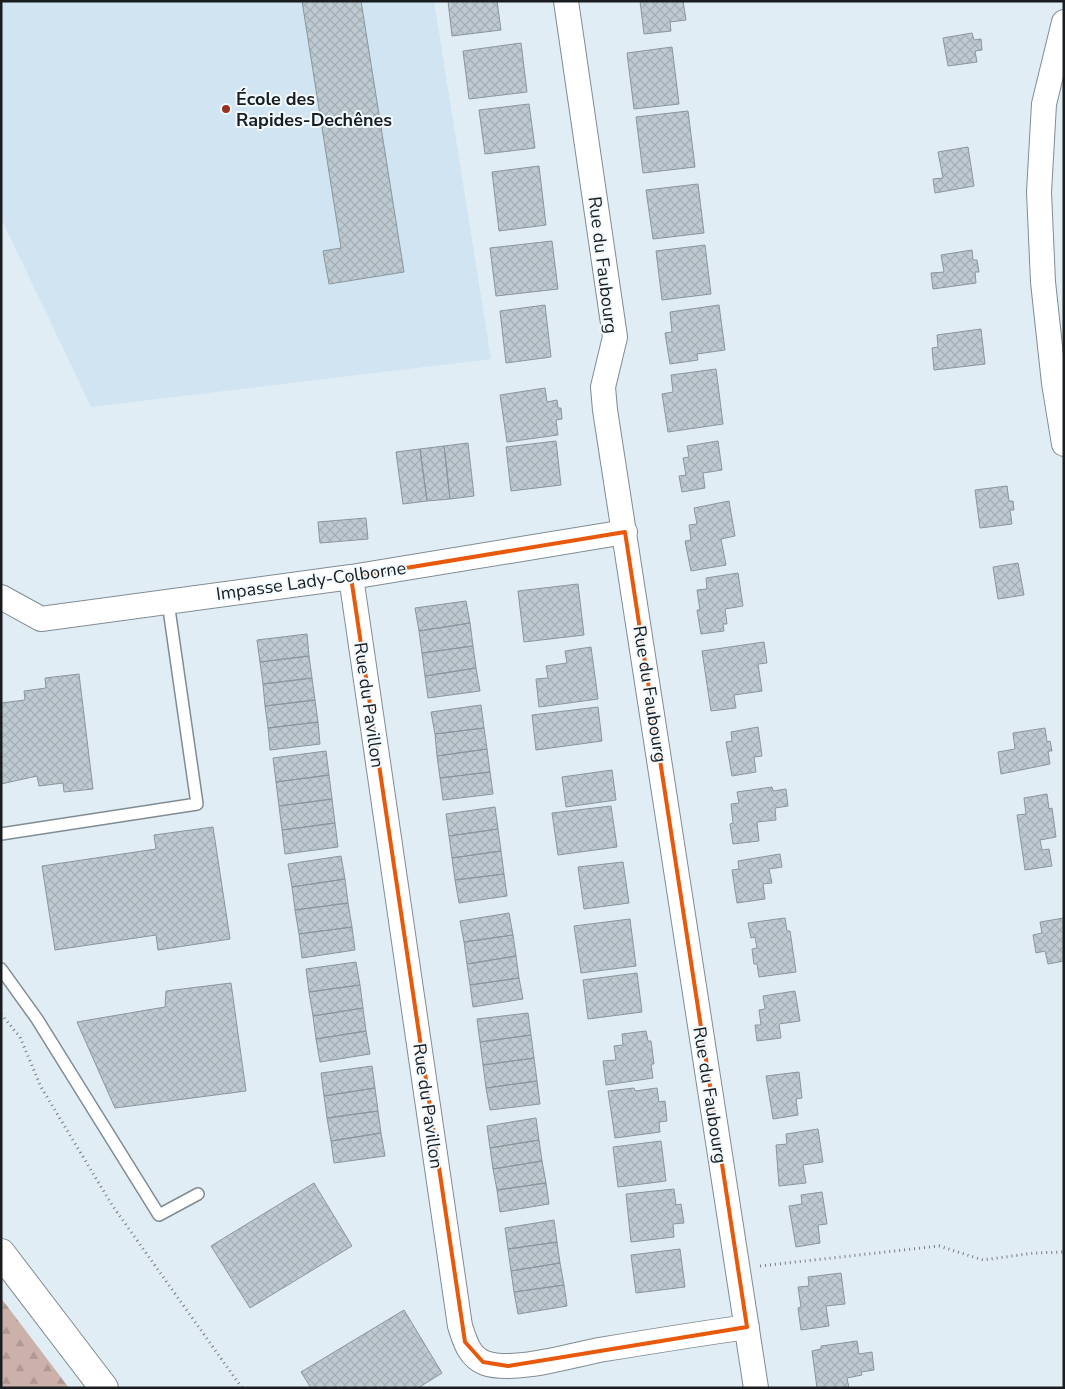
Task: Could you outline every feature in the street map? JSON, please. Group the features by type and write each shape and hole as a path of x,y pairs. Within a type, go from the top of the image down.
{"main road":[{"path":"1,1253 104,1388"}],"street":[{"name":"Rue du Faubourg","path":"566,1 615,337 603,386 756,1388"},
{"path":"1064,22 1044,104 1039,192 1042,282 1054,383 1064,444"},
{"name":"Impasse Lady-Colborne","path":"1,597 41,619 350,577 625,532"},
{"name":"Rue du Pavillon","path":"350,577 460,1326 465,1342 473,1355 483,1362 508,1366 747,1327"}],"lane":[{"path":"1,834 197,804 168,602"},
{"path":"1,969 37,1019 159,1215 198,1194"}],"path":[{"path":"1,1014 20,1037 41,1087 112,1205 242,1388"},
{"path":"737,1269 939,1246 983,1260 1034,1253 1064,1252"}],"highlighted area":[{"path":"625,532 747,1327 508,1366 483,1362 465,1342 351,577"}],"shaded area":[{"name":"École des Rapides-Dechênes","path":"1,1 434,1 491,359 91,407 1,218"}],"green space":[{"path":"1,1298 69,1388 1,1388"}],"building":[{"path":"302,1 361,1 404,272 329,284 323,251 341,248"},
{"path":"448,1 497,1 501,30 452,36"},
{"path":"640,1 683,1 686,20 670,22 671,31 644,34"},
{"path":"972,33 974,40 981,39 982,50 975,51 977,62 948,66 943,38"},
{"path":"521,43 527,92 469,99 463,51"},
{"path":"672,47 679,104 634,109 627,53"},
{"path":"529,104 535,148 485,154 479,110"},
{"path":"688,111 695,167 643,173 636,117"},
{"path":"968,147 974,186 935,193 933,179 943,178 938,152"},
{"path":"539,166 546,225 499,231 492,172"},
{"path":"698,184 704,233 653,239 646,190"},
{"path":"552,241 558,289 496,296 490,248"},
{"path":"705,245 711,294 662,300 656,251"},
{"path":"972,250 973,260 977,260 979,272 975,272 976,283 933,289 931,273 944,272 941,255"},
{"path":"545,305 551,357 506,363 500,311"},
{"path":"719,305 725,350 697,354 698,360 670,364 665,333 672,332 670,312"},
{"path":"981,329 985,364 934,370 932,348 938,347 937,335"},
{"path":"716,369 723,424 668,432 662,394 673,392 671,375"},
{"path":"545,388 547,402 557,400 558,408 561,408 562,419 556,420 558,435 507,442 500,395"},
{"path":"556,441 561,485 511,491 506,447"},
{"path":"718,441 722,470 703,473 705,488 682,492 679,476 686,475 683,458 689,457 687,446"},
{"path":"468,443 474,496 450,499 444,446"},
{"path":"444,446 450,499 427,501 420,449"},
{"path":"420,449 427,501 403,504 396,452"},
{"path":"1007,486 1009,501 1013,501 1014,510 1010,510 1012,524 980,528 975,490"},
{"path":"729,501 735,536 721,539 726,565 691,571 685,541 691,540 689,525 697,524 694,508"},
{"path":"366,518 368,539 320,543 318,522"},
{"path":"1018,563 1024,595 998,599 993,567"},
{"path":"738,573 743,606 725,609 727,624 723,624 724,631 701,634 697,610 700,610 697,590 707,589 706,578"},
{"path":"578,584 584,635 524,642 518,591"},
{"path":"466,601 470,623 419,631 415,608"},
{"path":"470,623 473,646 422,653 419,631"},
{"path":"307,634 309,656 260,662 257,640"},
{"path":"764,642 767,663 758,664 762,691 734,695 736,708 711,711 702,651"},
{"path":"473,646 476,668 425,676 422,653"},
{"path":"591,647 598,699 539,707 536,679 548,678 546,666 567,663 565,651"},
{"path":"309,656 312,678 263,684 260,662"},
{"path":"476,668 480,691 428,698 425,676"},
{"path":"79,674 93,789 64,792 63,783 39,786 37,776 1,784 1,703 25,700 24,691 46,688 45,678"},
{"path":"312,678 315,700 265,706 263,684"},
{"path":"315,700 318,722 268,728 265,706"},
{"path":"481,705 484,728 435,734 431,712"},
{"path":"598,707 602,741 536,750 532,715"},
{"path":"318,722 320,744 270,750 268,728"},
{"path":"758,727 762,756 754,757 756,772 732,776 726,742 732,741 731,732"},
{"path":"484,728 487,749 437,756 435,734"},
{"path":"1045,728 1047,742 1050,741 1052,751 1048,751 1050,764 1001,774 998,752 1015,749 1013,733"},
{"path":"487,749 490,772 440,778 437,756"},
{"path":"326,751 329,775 276,782 273,758"},
{"path":"612,770 616,800 566,807 562,777"},
{"path":"490,772 493,794 443,800 440,778"},
{"path":"329,775 332,799 279,806 276,782"},
{"path":"772,787 773,791 786,789 788,806 775,808 776,820 757,822 759,841 733,844 730,824 733,823 731,804 739,803 737,792"},
{"path":"1047,794 1049,809 1052,808 1056,837 1040,840 1042,850 1049,849 1052,866 1025,870 1017,815 1026,814 1024,798"},
{"path":"332,799 335,823 282,830 279,806"},
{"path":"611,806 617,847 558,855 552,813"},
{"path":"495,807 498,829 449,836 446,814"},
{"path":"335,823 338,847 285,854 282,830"},
{"path":"213,827 230,939 158,950 156,935 55,950 42,866 156,849 154,835"},
{"path":"498,829 501,851 452,858 449,836"},
{"path":"501,851 504,874 455,880 452,858"},
{"path":"780,854 782,867 769,869 772,883 763,884 765,899 737,903 732,870 739,869 738,861"},
{"path":"341,856 345,879 292,887 288,864"},
{"path":"623,862 629,903 584,909 578,867"},
{"path":"504,874 507,896 459,903 455,880"},
{"path":"345,879 348,903 295,910 292,887"},
{"path":"348,903 352,927 299,934 295,910"},
{"path":"509,913 513,935 464,942 460,921"},
{"path":"785,918 787,931 790,931 796,972 759,977 757,964 754,964 752,949 757,948 755,937 751,938 748,923"},
{"path":"1064,918 1064,961 1048,964 1045,951 1036,953 1033,935 1042,933 1040,922"},
{"path":"630,919 636,966 581,973 574,926"},
{"path":"352,927 355,950 302,958 299,934"},
{"path":"513,935 516,956 467,964 464,942"},
{"path":"516,956 519,978 470,985 467,964"},
{"path":"356,962 360,985 309,992 306,969"},
{"path":"637,973 642,1012 588,1019 583,980"},
{"path":"519,978 523,999 473,1007 470,985"},
{"path":"231,983 246,1091 115,1108 77,1022 165,1007 166,991"},
{"path":"360,985 363,1008 313,1016 309,992"},
{"path":"795,991 800,1021 779,1024 781,1038 757,1041 755,1025 761,1025 759,1010 765,1009 763,996"},
{"path":"363,1008 366,1031 316,1039 313,1016"},
{"path":"528,1013 531,1035 480,1042 477,1019"},
{"path":"366,1031 370,1054 320,1062 316,1039"},
{"path":"646,1031 648,1041 651,1041 654,1064 651,1064 653,1078 606,1085 603,1061 616,1060 614,1046 623,1045 622,1034"},
{"path":"531,1035 534,1058 483,1065 480,1042"},
{"path":"534,1058 537,1081 486,1088 483,1065"},
{"path":"372,1066 375,1088 324,1096 321,1073"},
{"path":"799,1072 802,1098 796,1099 798,1115 773,1119 766,1076"},
{"path":"537,1081 540,1104 490,1110 486,1088"},
{"path":"375,1088 378,1111 327,1118 324,1096"},
{"path":"634,1088 635,1091 657,1088 659,1102 665,1101 667,1121 659,1122 660,1132 615,1138 608,1091"},
{"path":"378,1111 381,1133 331,1141 327,1118"},
{"path":"536,1118 539,1140 490,1148 487,1126"},
{"path":"818,1129 823,1162 803,1165 806,1183 779,1186 776,1145 787,1144 786,1134"},
{"path":"381,1133 385,1156 334,1163 331,1141"},
{"path":"539,1140 542,1161 493,1169 490,1148"},
{"path":"661,1141 666,1181 618,1187 613,1147"},
{"path":"542,1161 546,1183 497,1190 493,1169"},
{"path":"314,1183 352,1246 250,1308 211,1246"},
{"path":"546,1183 549,1204 500,1212 497,1190"},
{"path":"674,1189 676,1205 681,1204 684,1223 673,1224 674,1237 631,1242 626,1194"},
{"path":"822,1192 827,1224 818,1225 820,1243 796,1247 789,1206 802,1204 801,1195"},
{"path":"554,1220 557,1242 508,1249 505,1228"},
{"path":"557,1242 560,1263 511,1271 508,1249"},
{"path":"680,1249 685,1287 636,1293 631,1255"},
{"path":"560,1263 564,1285 514,1292 511,1271"},
{"path":"841,1273 845,1304 826,1306 829,1326 801,1330 798,1308 801,1307 798,1287 809,1286 808,1277"},
{"path":"564,1285 567,1306 518,1314 514,1292"},
{"path":"404,1310 442,1373 418,1388 311,1388 301,1372"},
{"path":"857,1341 859,1354 872,1352 874,1370 861,1372 862,1375 847,1378 849,1388 817,1388 812,1351 821,1349 821,1346"}],"place":[{"name":"École des Rapides-Dechênes","path":"226,109"}]}
